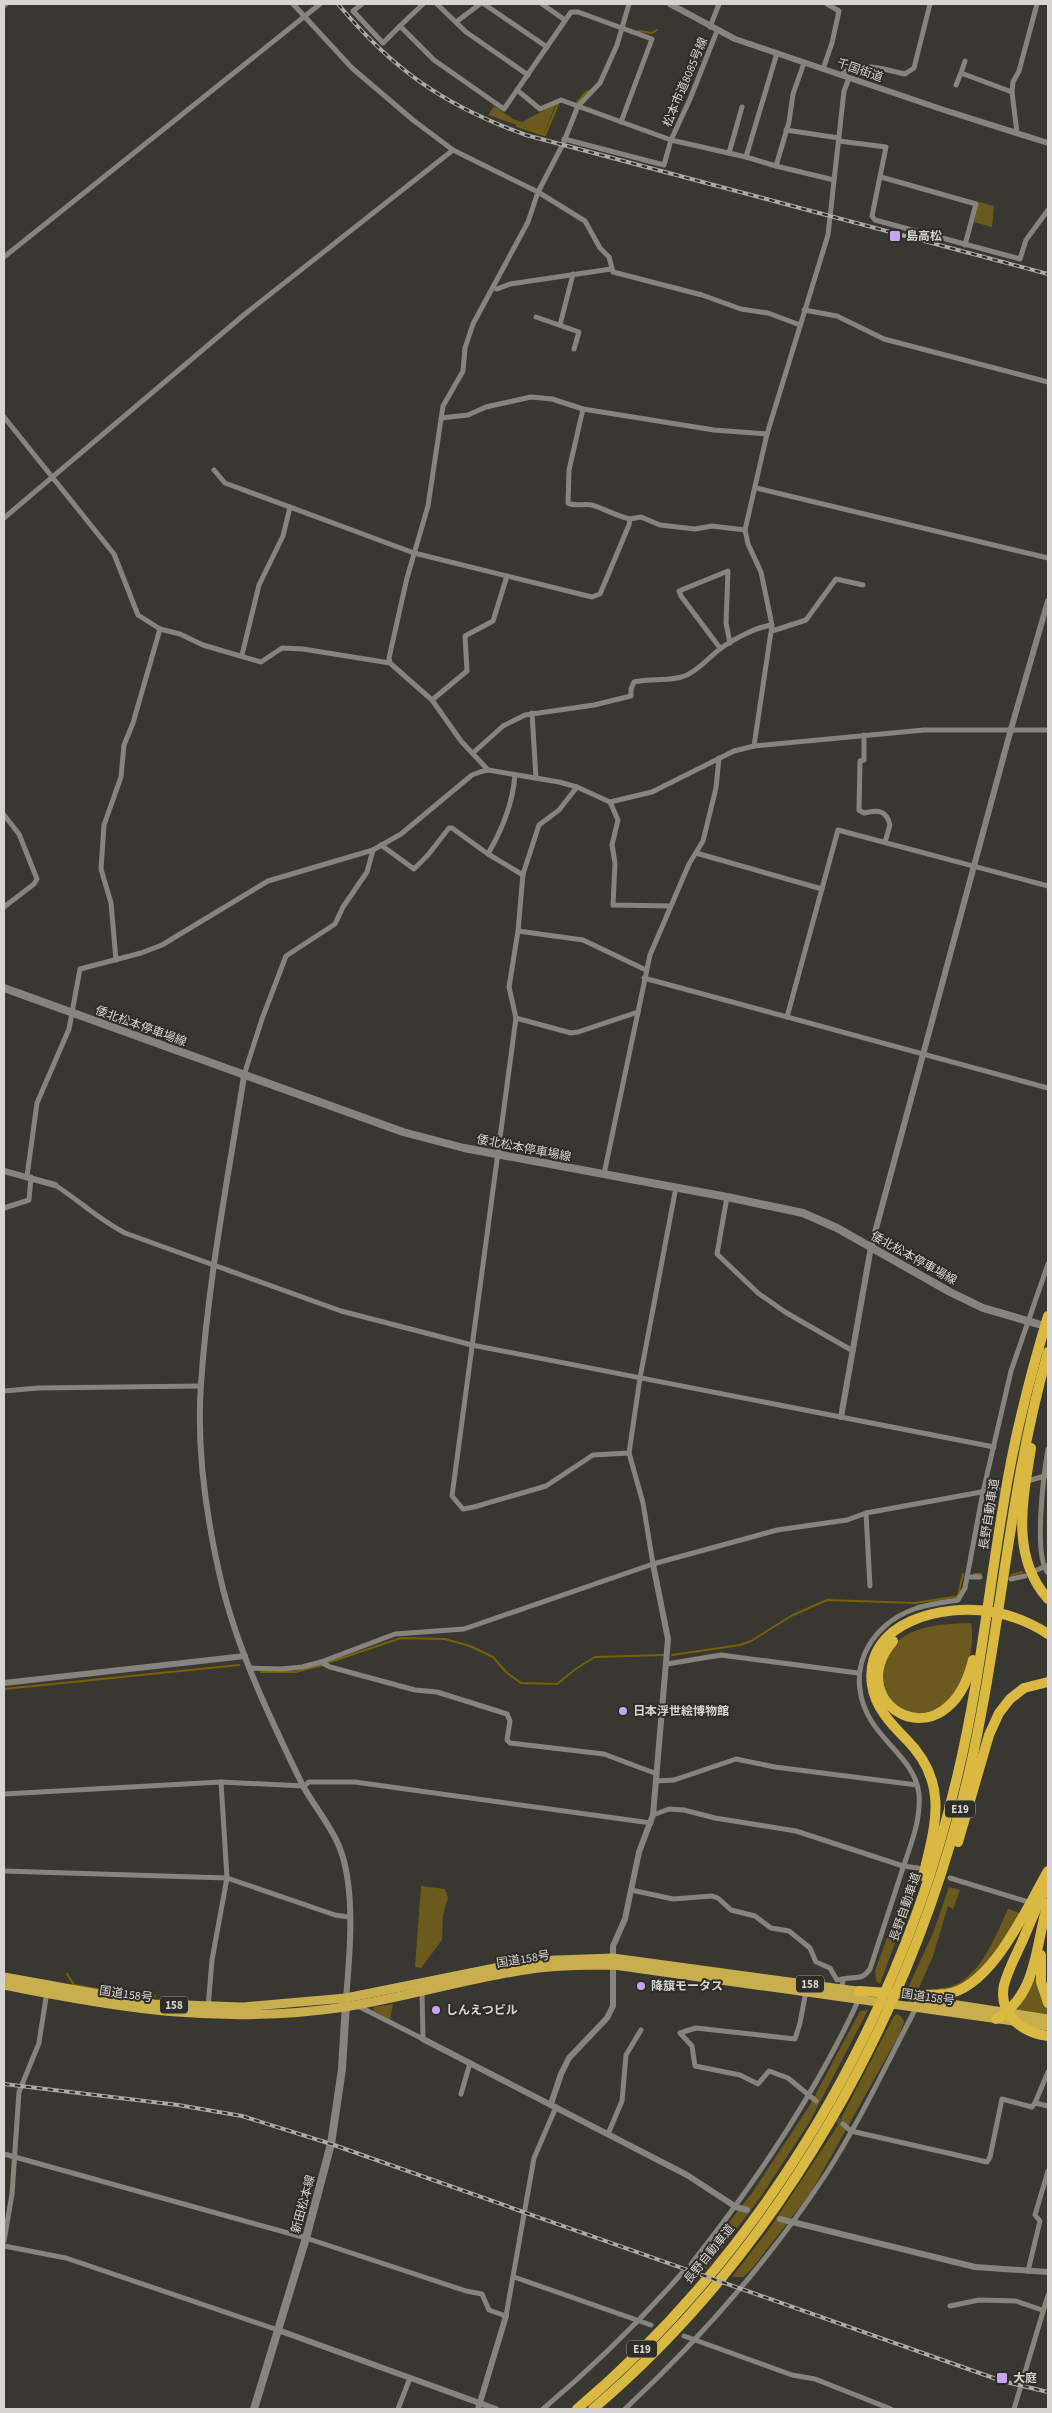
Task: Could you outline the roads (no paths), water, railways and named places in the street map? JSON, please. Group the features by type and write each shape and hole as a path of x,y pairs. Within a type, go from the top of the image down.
{"highway":[{"name":"長野自動車道","path":"577,2409 649,2342 702,2283 745,2230 797,2155 840,2083 877,2010 894,1986 924,1926 947,1856 968,1776 1003,1505 1023,1407 1048,1316"},
{"name":"長野自動車道","path":"989,1606 1048,1352"},
{"path":"1048,1352 1027,1476 1022,1529 1023,1549 1028,1569 1048,1599"},
{"path":"989,1606 987,1624 968,1677 960,1694 950,1706 938,1714 919,1719 900,1714 889,1706 879,1685 881,1662 892,1642 914,1627 943,1618 975,1616 1015,1624 1048,1642"},
{"path":"894,1986 934,1828 936,1790 927,1766 885,1715 874,1695 872,1673 876,1655 886,1639 903,1625 924,1616 950,1610 975,1610 998,1613 1016,1618 1048,1634"},
{"name":"長野自動車道","path":"593,2409 657,2348 713,2286 759,2228 806,2160 849,2089 888,2012 894,1986 947,1815 963,1752 987,1624"},
{"path":"924,1926 930,1923 938,1901 998,1713 1010,1698 1024,1688 1048,1682"},
{"path":"859,1995 956,1992 971,1984 1007,1940 1048,1872"},
{"path":"1048,1881 1004,1985 1004,2001 1010,2016 1025,2030 1048,2036"},
{"path":"996,2019 1007,2013 1017,2004 1024,1991 1033,1968 1048,1902"},
{"path":"1043,1919 1040,1982 1048,2003"},
{"name":"国道158号","path":"4,1977 47,1990 132,2008 284,2013 346,2003 529,1961 614,1961 676,1964 842,1984 859,1995 916,2008 1048,2026"},
{"name":"国道158号","path":"346,2003 356,2005 530,1969 614,1961 806,1991 859,1995 1048,2019"},
{"name":"国道158号","path":"4,1985 47,1990"}],"main road":[{"name":"倭北松本停車場線","path":"4,988 403,1132 500,1155 727,1196 803,1213 838,1228 871,1248 983,1308 1038,1324"},
{"name":"新田松本線","path":"254,2409 306,2238 335,2125 342,2069 346,2003"}],"street":[{"path":"293,4 352,68 413,120 453,150 538,192 584,221 600,248 609,257 612,269 617,273 702,295 741,309 768,312 800,325"},
{"path":"4,257 320,4"},
{"path":"362,4 353,11 383,43 423,4"},
{"path":"437,4 466,32 528,75"},
{"path":"456,22 480,4"},
{"path":"484,4 547,47"},
{"path":"542,4 565,20"},
{"path":"390,663 391,649 414,553 428,506 443,406 463,371 466,348 473,324 482,304 494,288 528,222 538,192 578,106 600,83 617,46 629,4"},
{"name":"千国街道","path":"670,4 717,31 777,53 848,78 1048,142"},
{"path":"710,27 719,4"},
{"path":"823,69 832,43 839,11 827,4"},
{"path":"841,75 848,68 860,66 905,74 910,73 914,68 930,4"},
{"path":"1018,133 1012,92 1037,4"},
{"path":"400,26 434,60 504,109 571,12 578,12 652,39 621,122"},
{"name":"松本市道8085号線","path":"564,139 664,165 671,140 690,99 717,31"},
{"path":"746,157 777,53"},
{"path":"956,85 965,61"},
{"path":"776,166 793,94 804,62"},
{"path":"961,73 1012,92"},
{"path":"754,746 772,628 760,572 748,544 745,530 767,434 828,235 844,90 848,78"},
{"path":"517,90 540,110 561,100 671,140 834,180"},
{"path":"729,153 742,107"},
{"path":"786,130 886,147 872,216 875,220 1020,259 1026,240 1045,218 1048,210"},
{"path":"4,518 51,476 245,314 453,150"},
{"path":"881,176 976,204 965,245"},
{"path":"494,288 612,269"},
{"path":"560,326 573,274"},
{"path":"804,310 837,316 884,339 1048,382"},
{"path":"536,317 579,332 574,349"},
{"path":"441,418 468,414 495,405 531,397 552,399 583,409 714,430 767,434"},
{"path":"583,409 569,470 568,503 572,505 592,505 630,519 641,517 660,525 695,529 712,526 745,530"},
{"path":"4,417 114,554 138,615 160,629 180,634 203,645 261,662 282,648 296,648 390,663 432,700 442,717 488,770"},
{"path":"214,470 225,483 414,553 592,597 600,594 630,519"},
{"path":"756,488 1048,558"},
{"path":"242,655 259,585 283,536 290,507"},
{"path":"720,648 679,591 728,572 726,623 730,643"},
{"path":"432,700 467,671 465,636 493,621 507,576"},
{"path":"473,753 503,726 532,713 594,705 631,696 634,682 674,679 685,676 700,668 720,648 730,643 772,628 806,620 836,579 863,584"},
{"path":"841,1417 871,1248 922,1054 1048,601"},
{"path":"116,960 111,903 100,869 104,825 120,777 124,745 133,723 160,629"},
{"path":"532,713 536,778"},
{"path":"4,1208 29,1200 29,1177 36,1103 69,1028 80,969 162,945 268,881 373,850 401,834 472,775 488,770 536,778 577,787 610,802 652,792 734,751 754,746 924,730 1048,730"},
{"path":"864,735 864,760 860,761 859,810 864,813 878,810 883,813 890,825 885,842"},
{"path":"604,1174 646,970 670,906 707,830 716,788 719,758"},
{"path":"488,854 513,794 515,775"},
{"path":"577,787 559,810 539,825 523,875 518,932 509,987 516,1018 500,1155 452,1496 463,1509 546,1486 593,1455 629,1453"},
{"path":"610,802 618,820 612,845 615,863 613,905 670,906"},
{"path":"4,815 19,834 37,879 34,884 4,907"},
{"path":"381,845 414,869 428,855 449,828 452,828 488,854 523,875"},
{"path":"787,1017 838,830 1048,886"},
{"path":"346,2003 349,1917 348,1885 339,1846 304,1786 250,1668 224,1590 210,1527 202,1458 200,1386 214,1265 244,1076 262,1019 286,956 335,924 343,907 367,872 373,850"},
{"path":"696,853 822,889"},
{"path":"518,932 583,940 646,970"},
{"path":"644,978 1048,1088"},
{"path":"516,1018 571,1033 638,1012"},
{"path":"4,1171 55,1185 111,1226 342,1311 472,1345 994,1447"},
{"path":"479,2406 506,2316 534,2158 553,2105 561,2074 569,2058 607,2018 613,2006 613,1946 625,1919 639,1852 653,1815 668,1639 643,1503 629,1453 640,1378 676,1187"},
{"path":"727,1196 717,1254 758,1293 785,1312 853,1351"},
{"path":"631,1890 672,1898 712,1896 718,1898 731,1910 755,1916 771,1928 789,1931 810,1948 816,1962 830,1968 837,1980 842,1984 849,1977 857,1979 866,1975 870,1969 918,1822 917,1785 914,1774 873,1724 862,1705 858,1673 868,1645 879,1631 916,1608 958,1600 965,1588 983,1492 1011,1371 1048,1264"},
{"path":"4,1391 38,1388 200,1386"},
{"path":"1048,1448 1041,1530 1048,1573"},
{"path":"1031,1480 1046,1476"},
{"path":"250,1668 281,1669 321,1662 395,1634 464,1629 653,1564 777,1530 847,1520 866,1513 998,1489"},
{"path":"866,1513 870,1586"},
{"path":"1037,1570 1046,1566"},
{"path":"1011,1579 1025,1576"},
{"path":"967,1577 980,1578"},
{"path":"667,1664 721,1654 858,1673"},
{"path":"4,1684 245,1656"},
{"path":"321,1662 330,1667 415,1690 436,1692 507,1714 510,1717 508,1740 510,1743 604,1754 656,1778 674,1780 736,1759 775,1768 917,1785"},
{"path":"208,2011 212,1960 227,1878 221,1782"},
{"path":"4,1794 221,1782 304,1786 309,1782 355,1782 651,1823"},
{"path":"653,1815 669,1810 684,1810 715,1818 796,1831 904,1866 918,1868"},
{"path":"4,1871 227,1878 335,1915 349,1917"},
{"path":"950,1878 1025,1901"},
{"path":"4,2241 12,2194 19,2092 39,2044 47,1990"},
{"path":"422,1991 423,2040"},
{"path":"806,1991 795,2039 696,2028 680,2033 692,2046 695,2066 740,2076 758,2084 768,2071 788,2078 816,2101"},
{"path":"691,2264 736,2207 810,2095 836,2050 859,1995"},
{"path":"356,2005 687,2175 736,2207 747,2210"},
{"path":"625,2409 695,2341 741,2288 793,2222 826,2173 851,2130 916,2008"},
{"path":"608,2134 622,2101 626,2055 640,2030"},
{"path":"461,2094 470,2063"},
{"path":"843,2124 851,2130 987,2162 990,2157 1002,2099 1032,2107 1048,2072"},
{"path":"1035,2103 1048,2106"},
{"path":"4,2154 306,2238 466,2291 482,2294 489,2310 506,2316"},
{"path":"1028,2271 1040,2221 1035,2215 1048,2171"},
{"path":"780,2219 975,2267 1048,2272"},
{"path":"4,2246 66,2258 278,2330 410,2378 479,2406 496,2409"},
{"path":"543,2409 588,2371 640,2321 682,2273"},
{"path":"514,2277 651,2325"},
{"path":"1014,2409 1042,2310 1048,2296"},
{"path":"950,2306 979,2300 1016,2300 1042,2310"},
{"path":"684,2336 792,2375 815,2380 891,2409"},
{"path":"398,2409 410,2378"}],"waterway":[{"path":"639,33 639,31 652,33 657,30"},
{"path":"575,105 587,91 589,92"},
{"path":"517,126 545,135 558,104"},
{"path":"1012,1575 1022,1572"},
{"path":"672,1655 740,1645 751,1641 791,1616 827,1600 915,1603 958,1596 963,1574"},
{"path":"974,1574 981,1574"},
{"path":"327,1663 401,1638 445,1639 470,1646 493,1657 506,1672 521,1683 557,1684 595,1657 663,1655"},
{"path":"4,1689 239,1665"},
{"path":"261,1672 295,1672 323,1665"},
{"path":"67,1974 74,1985 129,1995 155,1996"}],"tunnel":[{"path":"832,2114 843,2124"}],"railway":[{"path":"338,4 379,48 400,67 445,98 497,124 526,135 1048,274"},
{"path":"4,2084 178,2105 242,2116 331,2144 1002,2381 1048,2392"}],"place":[{"name":"島高松","path":"895,236"},
{"name":"日本浮世絵博物館","path":"623,1711"},
{"name":"降簱モータス","path":"641,1986"},
{"name":"しんえつビル","path":"436,2010"},
{"name":"大庭","path":"1002,2378"}]}
